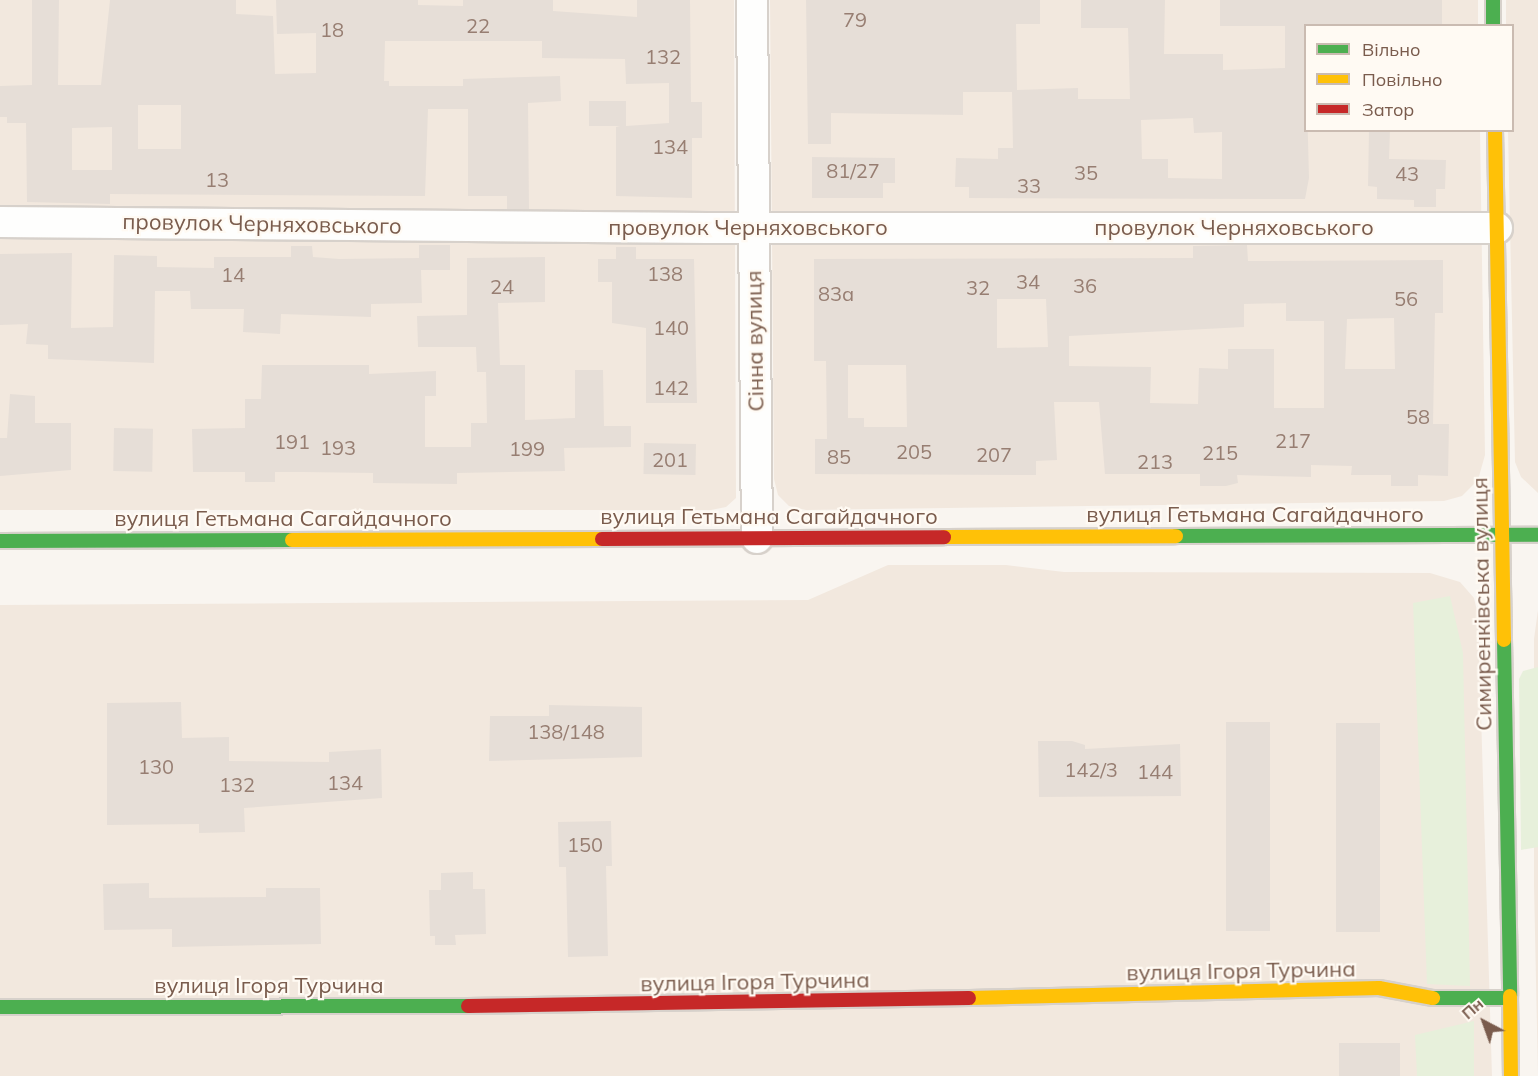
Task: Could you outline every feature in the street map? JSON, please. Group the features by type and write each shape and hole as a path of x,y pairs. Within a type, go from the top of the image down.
{"main road":[{"path":"1493,0 1493,24"},
{"name":"Симиренківська вулиця","path":"1495,132 1511,1076"},
{"name":"вулиця Гетьмана Сагайдачного","path":"0,541 1538,535"},
{"name":"вулиця Ігоря Турчина","path":"0,1007 660,1006 1379,988 1433,998 1510,998"}],"street":[{"name":"Сінна вулиця","path":"752,0 757,538"},
{"name":"провулок Черняховського","path":"0,222 754,228 1497,228"}],"shaded area":[{"path":"0,0 734,0 736,498 726,507 711,510 0,510"},
{"path":"770,0 1478,0 1478,24 1304,24 1304,132 1480,132 1485,455 1478,480 1462,496 1444,501 806,510 789,506 778,495 774,479"},
{"path":"1506,0 1538,0 1538,493 1521,477 1515,462 1508,132 1514,132 1514,24 1506,24"},
{"path":"888,565 1006,565 1064,572 1430,573 1460,582 1474,598 1478,615 1492,1076 0,1076 0,605 808,600"},
{"path":"1538,610 1538,1076 1534,885 1534,639"}],"green space":[{"path":"1450,596 1463,653 1470,986 1427,984 1413,603"},
{"path":"1538,667 1538,847 1521,850 1519,679 1523,671"},
{"path":"1474,1021 1474,1076 1417,1076 1415,1035"}],"building":[{"path":"32,0 59,0 58,85 101,85 110,0 236,0 236,14 273,16 275,74 316,73 316,33 277,34 276,0 418,0 418,5 463,6 463,0 553,0 553,11 637,17 637,0 690,0 691,102 702,102 702,138 692,138 692,198 616,196 616,127 620,126 589,126 589,101 626,101 626,126 669,123 669,83 626,84 625,59 542,58 542,41 385,41 384,81 389,81 389,86 463,86 463,79 560,76 561,101 528,103 529,209 507,209 507,196 468,196 468,109 428,109 425,196 110,194 110,204 27,202 26,123 7,123 7,117 0,117 0,86 32,85","holes":["138,105 181,105 181,149 138,149","112,127 112,170 72,170 72,128"]},
{"path":"806,0 1040,0 1040,24 1016,24 1017,90 1078,88 1078,99 1130,99 1128,28 1081,28 1081,0 1165,0 1164,54 1223,54 1223,70 1285,68 1285,26 1220,26 1220,0 1442,0 1442,24 1304,24 1304,132 1308,132 1309,178 1305,199 969,198 969,187 955,187 956,158 998,159 998,148 1013,148 1012,92 963,92 963,115 831,113 831,144 808,144","holes":["1193,118 1194,133 1222,132 1222,179 1168,178 1168,159 1142,159 1141,120"]},
{"path":"1369,132 1390,132 1389,159 1446,160 1445,189 1436,189 1436,207 1414,207 1414,200 1377,199 1377,187 1368,186"},
{"path":"812,157 895,158 895,183 883,183 883,198 812,198"},
{"path":"419,245 450,245 450,270 421,270 422,303 371,304 371,317 281,314 280,334 243,332 244,309 191,309 190,291 155,291 154,363 48,359 48,345 26,344 28,324 0,325 0,254 72,253 71,328 113,327 114,255 157,256 157,267 214,268 214,257 291,257 291,246 312,246 313,257 339,259 419,258"},
{"path":"1247,245 1248,261 1443,260 1443,313 1435,313 1433,424 1449,424 1448,476 1418,475 1418,486 1391,486 1391,475 1351,475 1352,466 1311,465 1311,477 1237,475 1238,483 1226,486 1200,486 1200,474 1105,474 1099,402 1054,402 1057,460 1036,461 1036,475 815,474 815,439 827,439 826,361 814,361 814,259 1193,258 1193,246","holes":["997,299 1046,299 1048,347 997,348","1286,303 1286,321 1324,321 1324,408 1274,408 1274,349 1228,349 1228,369 1199,368 1198,404 1150,403 1151,367 1069,366 1069,336 1244,327 1244,304","1394,318 1395,369 1345,369 1347,319","848,365 906,365 907,427 864,427 864,418 848,418"]},
{"path":"616,247 636,247 636,259 694,259 697,403 646,403 646,328 612,323 612,282 598,282 598,259 616,259"},
{"path":"545,257 545,302 498,303 500,365 525,365 525,420 575,418 575,370 603,370 604,426 631,426 631,447 564,448 565,471 457,473 457,484 373,483 373,473 303,472 275,472 275,482 245,482 245,472 193,472 192,429 245,428 245,399 261,399 262,365 369,365 369,374 436,371 436,396 425,396 425,447 471,447 471,423 487,423 486,372 477,372 476,347 418,347 417,316 467,315 467,258"},
{"path":"10,394 35,396 35,423 71,423 71,470 0,476 0,438 7,438"},
{"path":"114,428 153,429 152,472 113,471"},
{"path":"644,443 696,444 695,475 643,474"},
{"path":"181,702 182,738 229,737 229,761 329,762 329,752 381,749 382,798 244,808 245,832 199,833 199,824 107,825 107,703"},
{"path":"549,705 642,707 642,757 489,761 490,716 549,716"},
{"path":"1226,722 1270,722 1270,931 1226,931"},
{"path":"1336,723 1380,723 1380,932 1336,932"},
{"path":"1038,741 1072,741 1085,745 1085,749 1180,744 1181,796 1039,797"},
{"path":"611,821 612,866 606,866 608,956 568,957 566,867 559,867 558,822"},
{"path":"473,872 473,889 485,889 486,934 455,935 456,945 435,945 435,936 430,936 429,890 441,890 441,873"},
{"path":"149,883 149,898 266,897 266,888 320,888 321,944 172,947 172,929 104,930 103,884"},
{"path":"1339,1043 1400,1043 1400,1076 1339,1076"}],"traffic: fast":[{"path":"1493,0 1493,24"},
{"path":"1176,536 1538,535"},
{"path":"0,541 292,540"},
{"path":"1504,640 1510,996"},
{"path":"1433,998 1510,998"},
{"path":"0,1007 468,1006"}],"traffic: slow":[{"path":"1495,132 1504,640"},
{"path":"944,537 1176,536"},
{"path":"292,540 602,539"},
{"path":"969,998 1379,988 1433,998"},
{"path":"1510,996 1511,1076"}],"traffic: jam":[{"path":"602,539 944,537"},
{"path":"468,1006 969,998"}]}
